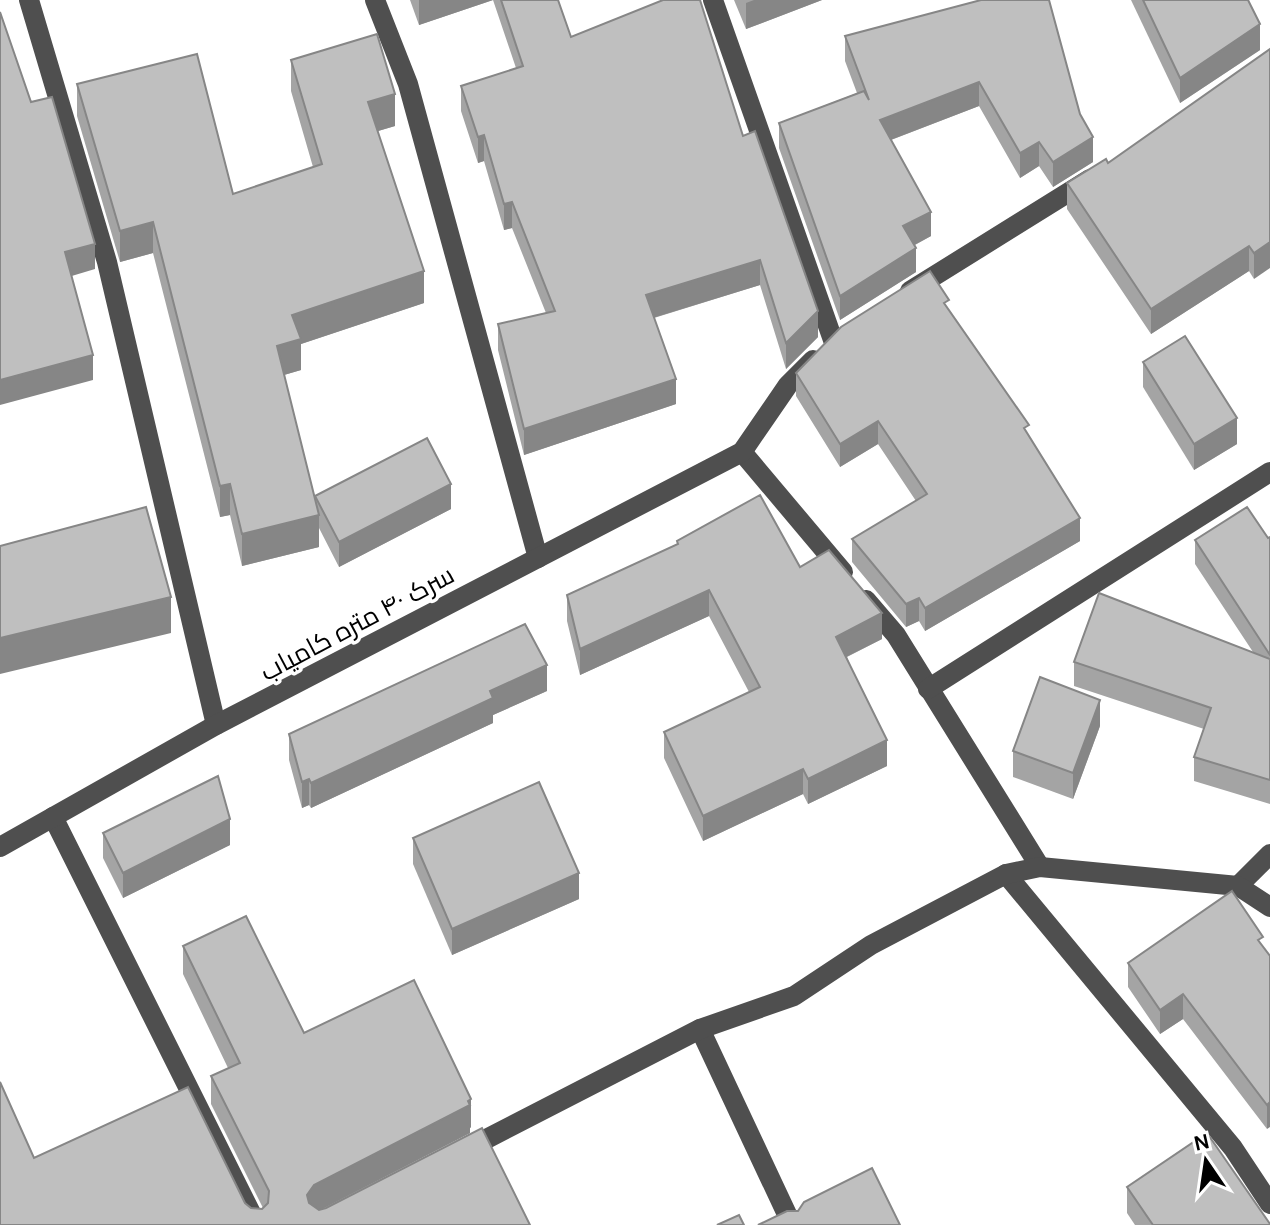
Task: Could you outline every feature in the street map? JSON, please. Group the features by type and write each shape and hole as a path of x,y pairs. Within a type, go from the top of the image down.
{"street":[{"path":"29,0 107,262 216,725"},
{"path":"375,0 408,84 538,558"},
{"path":"713,0 839,336 788,385 742,452 896,635 1040,867"},
{"path":"898,299 1109,167"},
{"name":"سرک ۴۰ متره کامیاب","path":"0,847 216,725 742,452"},
{"path":"928,689 1270,472"},
{"path":"53,817 257,1225"},
{"path":"1238,886 1270,854"},
{"path":"447,1160 700,1029 794,996 871,945 1006,874 1040,867 1238,886 1270,907"},
{"path":"1006,874 1233,1148 1270,1204"},
{"path":"700,1029 792,1225"}],"building":[{"path":"501,0 558,0 571,37 663,0 700,0 743,136 755,131 818,311 786,343 760,260 646,295 676,379 524,429 498,324 555,311 512,202 504,204 484,135 478,137 461,86 523,66"},
{"path":"981,0 1049,0 1080,114 1093,137 1053,162 1039,142 1020,153 979,82 880,120 931,212 903,226 916,248 840,296 779,123 864,91 869,100 845,36"},
{"path":"1143,0 1248,0 1260,24 1180,78"},
{"path":"0,12 31,102 52,97 95,244 65,252 93,355 0,380"},
{"path":"377,34 395,94 368,102 424,271 292,315 301,339 277,346 319,515 242,534 230,484 220,486 153,222 120,231 77,84 197,54 233,194 322,164 291,60"},
{"path":"1270,49 1270,242 1254,253 1249,246 1151,309 1067,183 1106,159 1108,163"},
{"path":"930,271 949,300 944,303 1029,425 1024,428 1080,518 925,608 919,598 906,604 852,539 927,494 878,421 840,444 796,373 841,327"},
{"path":"1185,336 1237,418 1194,444 1143,362"},
{"path":"427,438 451,484 339,542 315,496"},
{"path":"760,495 800,567 829,550 882,613 836,637 887,740 808,779 803,769 703,816 664,732 760,687 709,590 580,649 567,595 678,544 677,541"},
{"path":"146,507 171,597 0,638 0,546"},
{"path":"1247,507 1270,537 1270,655 1195,540"},
{"path":"1099,593 1270,659 1270,780 1194,757 1211,708 1074,662"},
{"path":"525,624 547,665 490,691 493,698 311,783 309,779 302,782 289,734"},
{"path":"1040,677 1100,700 1073,773 1013,751"},
{"path":"218,776 230,819 123,873 103,833"},
{"path":"539,782 579,873 452,929 413,838"},
{"path":"1232,891 1263,937 1258,940 1270,956 1270,1102 1267,1105 1183,994 1160,1010 1128,963"},
{"path":"246,916 304,1033 414,980 471,1099 468,1101 470,1105 314,1185 307,1195 309,1203 319,1210 326,1208 482,1128 530,1225 0,1225 0,1082 34,1158 188,1087 245,1203 251,1208 262,1209 268,1203 269,1191 211,1076 240,1063 183,946"},
{"path":"1207,1133 1270,1225 1153,1225 1127,1187"},
{"path":"872,1168 900,1225 758,1225 787,1211 798,1211 804,1202"},
{"path":"739,1215 744,1225 717,1225"}]}
